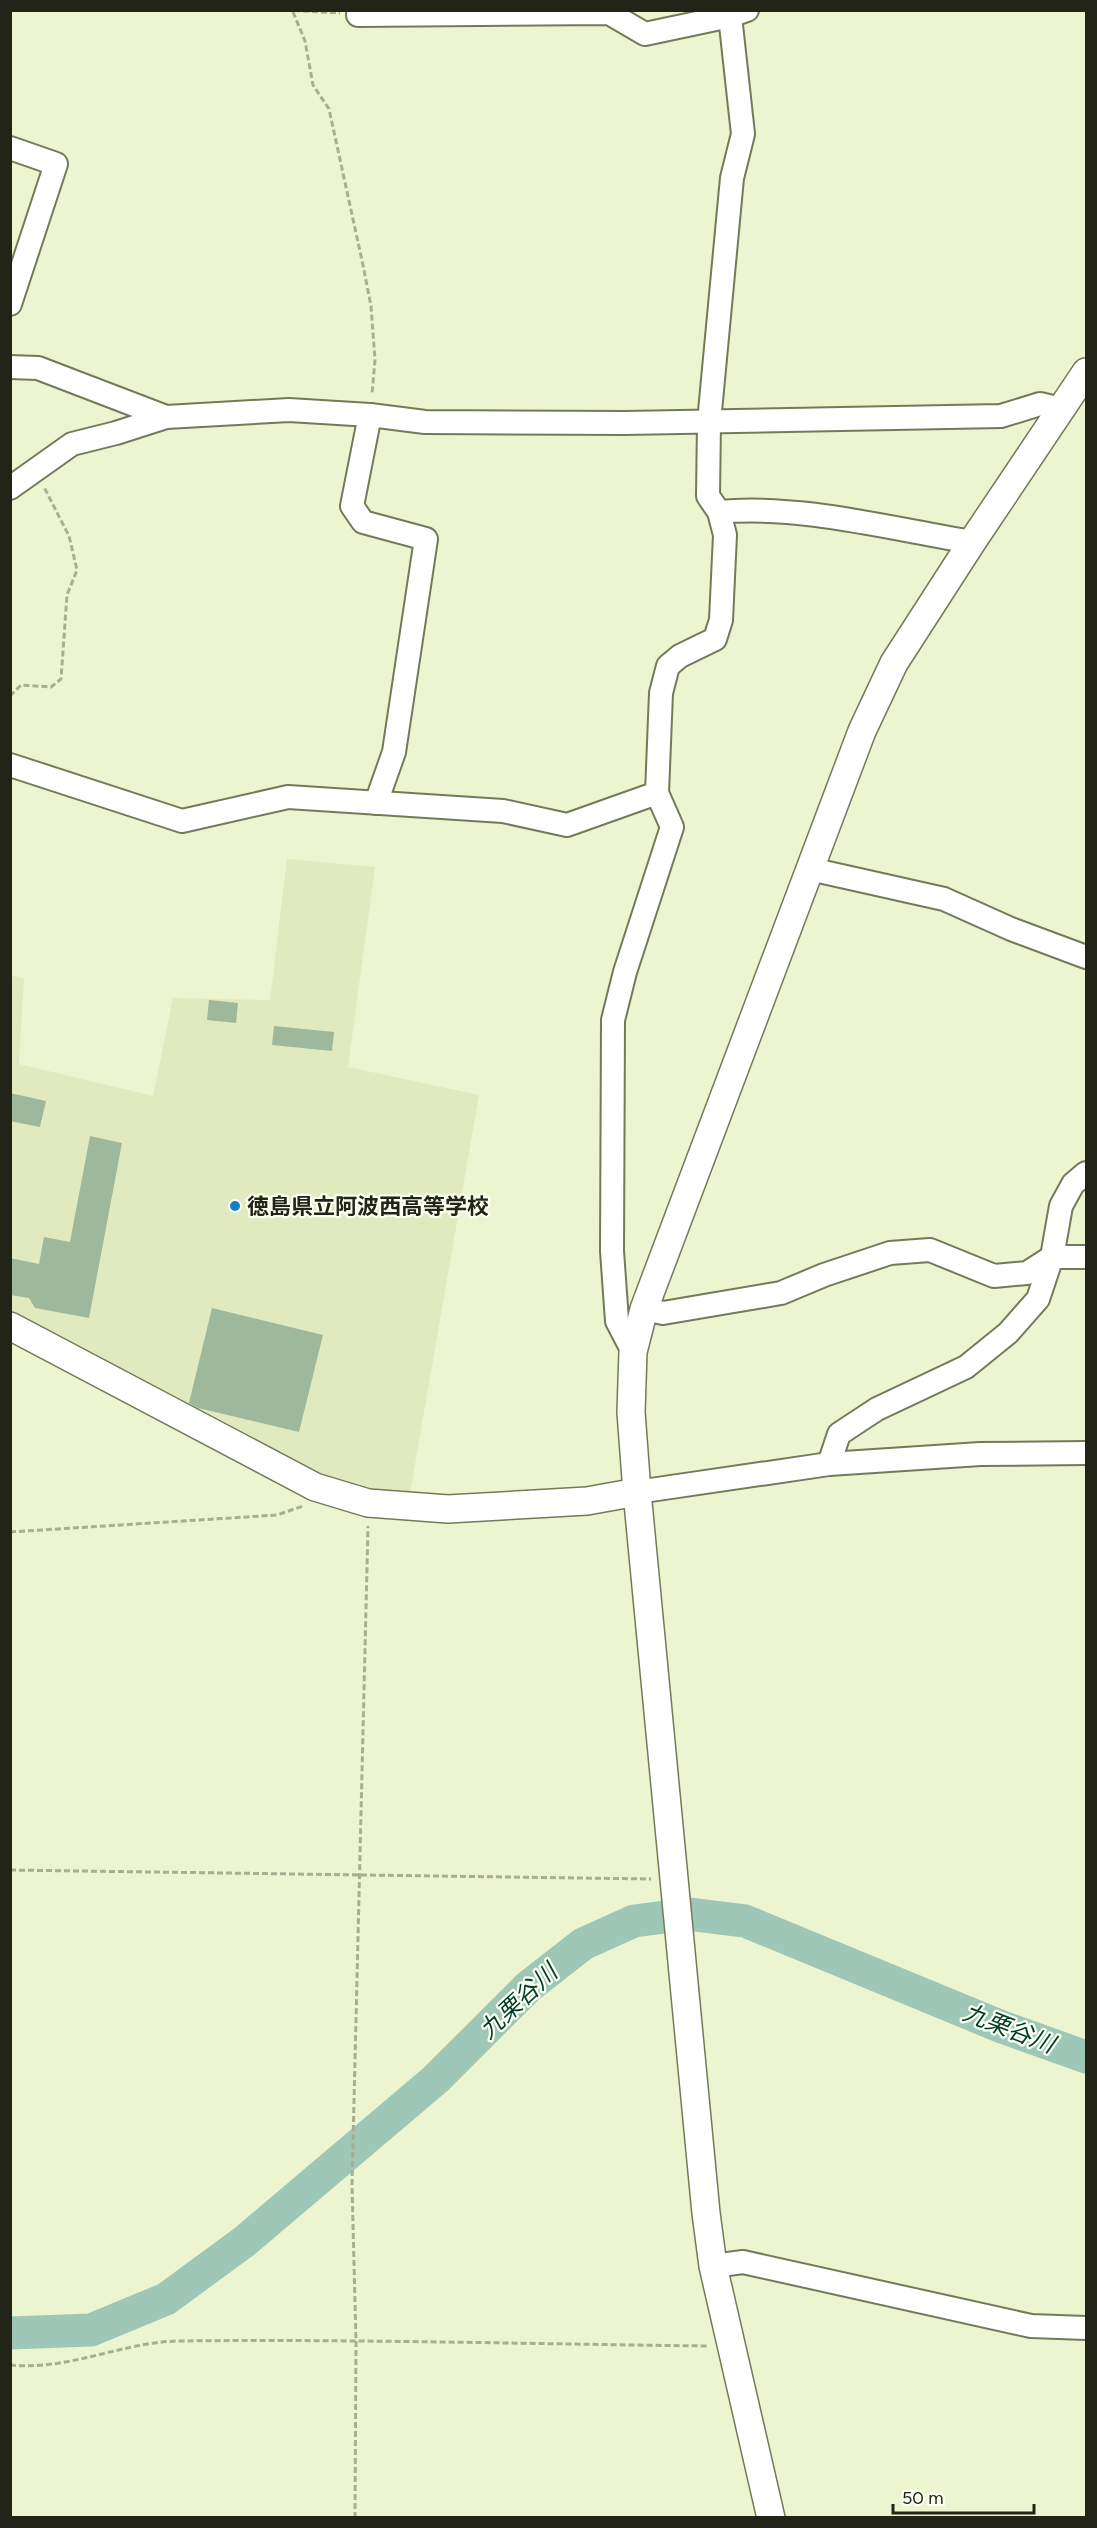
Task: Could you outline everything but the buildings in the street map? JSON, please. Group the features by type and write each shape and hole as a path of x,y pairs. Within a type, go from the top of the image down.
{"street":[{"path":"358,15 609,13 645,34 738,13 743,134 732,178 709,422 708,496 719,512 725,535 721,620 715,639 680,656 668,666 661,693 657,792 672,827 613,1020 612,1251 616,1321 633,1352"},
{"path":"10,148 56,164 10,304"},
{"path":"10,367 38,368 166,417"},
{"path":"771,2517 713,2266 637,1492 631,1412 633,1352 644,1309 862,731 894,663 972,542 1086,375"},
{"path":"10,488 72,444 166,417 289,410 370,415 425,422 709,422 1001,416 1040,404 1061,409"},
{"path":"370,415 352,506 363,522 426,539 394,752 376,803"},
{"path":"719,512 746,509 816,516 972,542"},
{"path":"10,765 182,821 288,797 503,811 567,825 657,792"},
{"path":"810,869 944,899 1011,929 1086,957"},
{"path":"829,1464 839,1434 878,1408 966,1367 1008,1333 1038,1299 1052,1257 1061,1206 1073,1184 1086,1173"},
{"path":"644,1309 663,1313 781,1293 824,1275 890,1253 930,1250 994,1276 1027,1273 1052,1257 1086,1257"},
{"path":"10,1326 315,1487 368,1503 448,1509 587,1501 829,1464 980,1454 1086,1453"},
{"path":"713,2266 743,2262 1031,2326 1086,2328"}],"path":[{"path":"285,10 358,15"},
{"path":"292,12 305,41 314,85 329,109 365,275 375,360 370,415"},
{"path":"10,696 21,685 51,687 61,679 67,595 76,570 69,536 35,470"},
{"path":"10,1532 277,1515 304,1506 315,1487"},
{"path":"355,2517 356,2342 352,2184 356,2120 368,1503"},
{"path":"10,1870 360,1875 675,1883"},
{"path":"10,2365 27,2367 84,2360 177,2341 712,2346 729,2343"}],"shaded area":[{"name":"徳島県立阿波西高等学校","path":"287,859 375,867 348,1067 479,1095 410,1493 365,1492 308,1471 11,1317 10,975 24,979 19,1064 153,1096 173,998 270,1000"}],"waterway":[{"name":"九栗谷川","path":"10,2333 91,2330 166,2299 245,2241 436,2079 528,1987 583,1944 634,1921 688,1914 745,1921 1002,2027 1086,2057"}],"place":[{"name":"徳島県立阿波西高等学校","path":"235,1206"}]}
